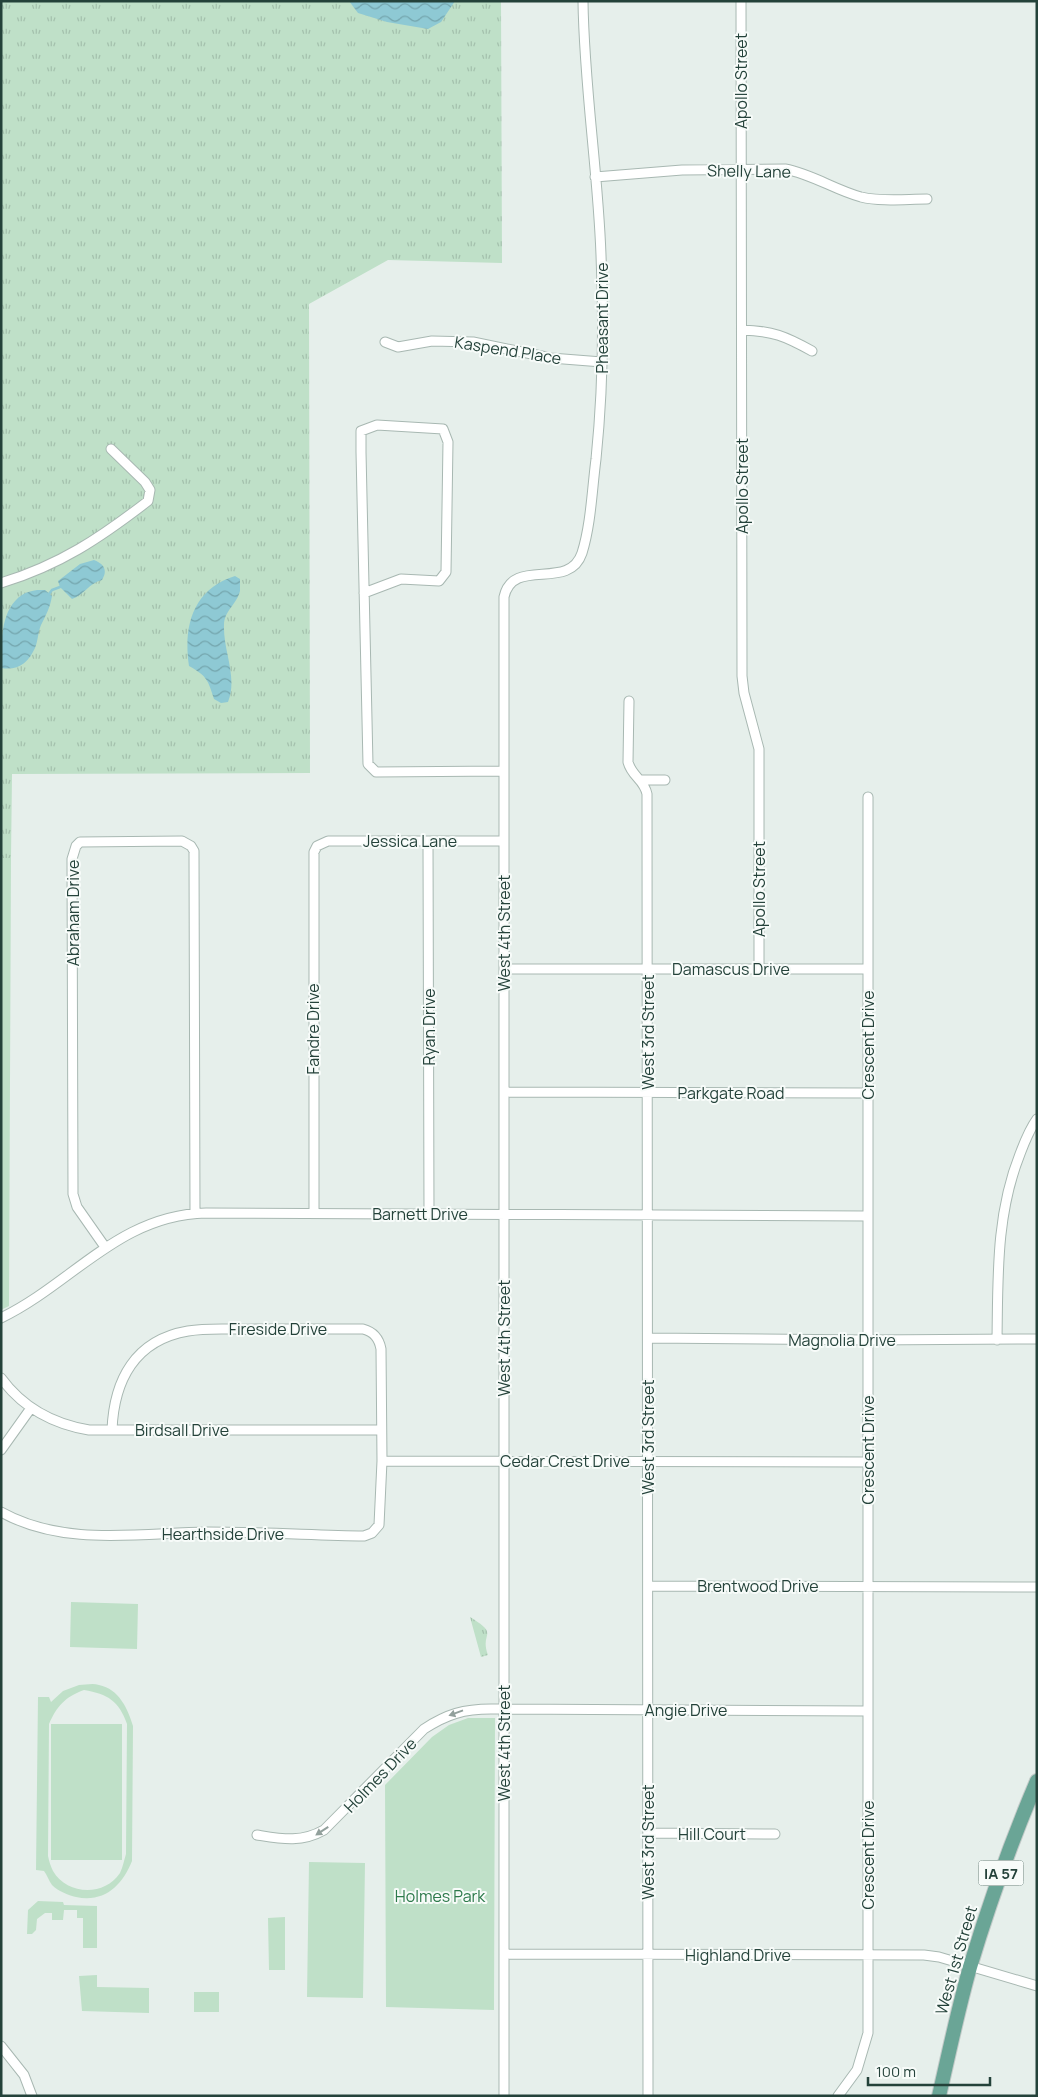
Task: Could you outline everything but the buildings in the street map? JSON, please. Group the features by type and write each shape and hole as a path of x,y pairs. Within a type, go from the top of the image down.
{"main road":[{"name":"West 1st Street","path":"939,2096 970,1966 1012,1839 1037,1781"}],"street":[{"name":"Pheasant Drive","path":"512,582 522,576 555,575 571,569 582,553 597,443 602,362 601,253 585,64 583,1"},
{"name":"Apollo Street","path":"741,1 742,676 744,693 759,749 759,969"},
{"name":"Shelly Lane","path":"595,176 674,170 785,169 801,172 824,184 861,197 876,200 928,199"},
{"path":"742,330 765,330 778,334 812,351"},
{"name":"Kaspend Place","path":"385,342 398,347 432,341 473,342 551,358 602,362"},
{"path":"364,593 401,579 439,581 446,572 448,442 443,429 377,425 362,431 364,593 368,764 376,772 504,771"},
{"path":"1,583 45,568 77,552 108,532 148,501 150,490 145,482 111,449"},
{"name":"West 4th Street","path":"504,2096 504,596 512,582"},
{"name":"West 3rd Street","path":"629,701 628,762 630,770 646,786 648,794 648,2096"},
{"path":"640,780 664,780"},
{"name":"Crescent Drive","path":"838,2096 857,2070 868,2033 868,797"},
{"name":"Ryan Drive","path":"428,840 429,1214"},
{"name":"Jessica Lane","path":"317,846 328,841 504,840"},
{"name":"Abraham Drive","path":"105,1247 77,1207 73,1194 72,859 76,846 80,842 182,841 191,846 194,851 195,1213"},
{"name":"Fandre Drive","path":"314,1213 313,858 317,846"},
{"name":"Damascus Drive","path":"504,969 868,969"},
{"name":"Parkgate Road","path":"504,1092 868,1093"},
{"path":"997,1340 999,1243 1004,1207 1012,1173 1030,1130 1037,1119"},
{"name":"Barnett Drive","path":"1,1318 34,1298 120,1238 146,1225 172,1217 195,1213 868,1216"},
{"name":"Fireside Drive","path":"112,1430 116,1396 125,1374 139,1356 158,1341 167,1337 201,1330 363,1329 375,1335 380,1344 382,1461"},
{"name":"Magnolia Drive","path":"648,1338 1037,1339"},
{"name":"Birdsall Drive","path":"1,1378 31,1408 65,1425 89,1430 381,1430"},
{"path":"1,1450 31,1408"},
{"name":"Cedar Crest Drive","path":"382,1461 868,1462"},
{"name":"Hearthside Drive","path":"1,1512 36,1526 86,1535 208,1532 364,1536 376,1530 381,1519 382,1461"},
{"name":"Brentwood Drive","path":"648,1586 1037,1587"},
{"name":"Angie Drive","path":"504,1709 867,1711"},
{"name":"Holmes Drive","path":"257,1835 290,1840 314,1836 335,1821 424,1730 434,1723 462,1710 504,1709"},
{"name":"Hill Court","path":"648,1834 775,1834"},
{"name":"Highland Drive","path":"504,1954 940,1957 1037,1986"},
{"path":"1,2046 24,2075 32,2096"}],"green space":[{"path":"1,1 501,1 502,263 388,260 309,304 310,773 12,774 11,858 1,858"},
{"path":"1,858 11,858 9,1306 1,1310"},
{"path":"71,1602 138,1604 137,1649 70,1647"},
{"path":"470,1617 487,1631 486,1647 488,1655 481,1657"},
{"path":"94,1684 106,1687 122,1701 133,1726 132,1861 123,1878 111,1891 95,1897 76,1897 63,1892 52,1885 44,1871 36,1870 38,1697 49,1697 51,1702 63,1691 79,1685","holes":["84,1690 106,1696 112,1700 124,1716 127,1724 126,1854 120,1873 113,1881 105,1886 86,1890 76,1889 59,1879 53,1871 48,1858 49,1724 55,1712 67,1699"]},
{"name":"Holmes Park","path":"468,1718 495,1718 494,2010 386,2007 385,1785 432,1737 449,1725"},
{"path":"51,1724 122,1724 122,1860 51,1860"},
{"path":"309,1862 365,1863 363,1998 307,1997"},
{"path":"38,1901 63,1902 64,1905 97,1906 97,1948 83,1948 83,1918 77,1918 77,1910 64,1910 63,1920 52,1920 52,1913 45,1913 37,1919 36,1930 32,1934 27,1934 28,1910"},
{"path":"285,1917 285,1970 269,1970 268,1918"},
{"path":"97,1975 97,1987 149,1988 149,2013 82,2011 79,1976"},
{"path":"194,1992 219,1992 219,2012 194,2012"}],"water":[{"path":"349,1 455,1 441,22 428,29 387,22 358,13"},
{"path":"94,560 100,563 105,570 102,580 72,599 60,587 58,581 80,564"},
{"path":"235,576 240,579 240,591 226,616 224,625 231,674 231,693 228,702 221,703 214,699 203,676 189,666 188,637 190,623 200,600 209,590"},
{"path":"37,590 45,590 52,596 35,648 22,665 7,669 1,668 3,628 9,609 22,595"}],"waterway":[{"path":"49,594 52,590 60,587"}]}
